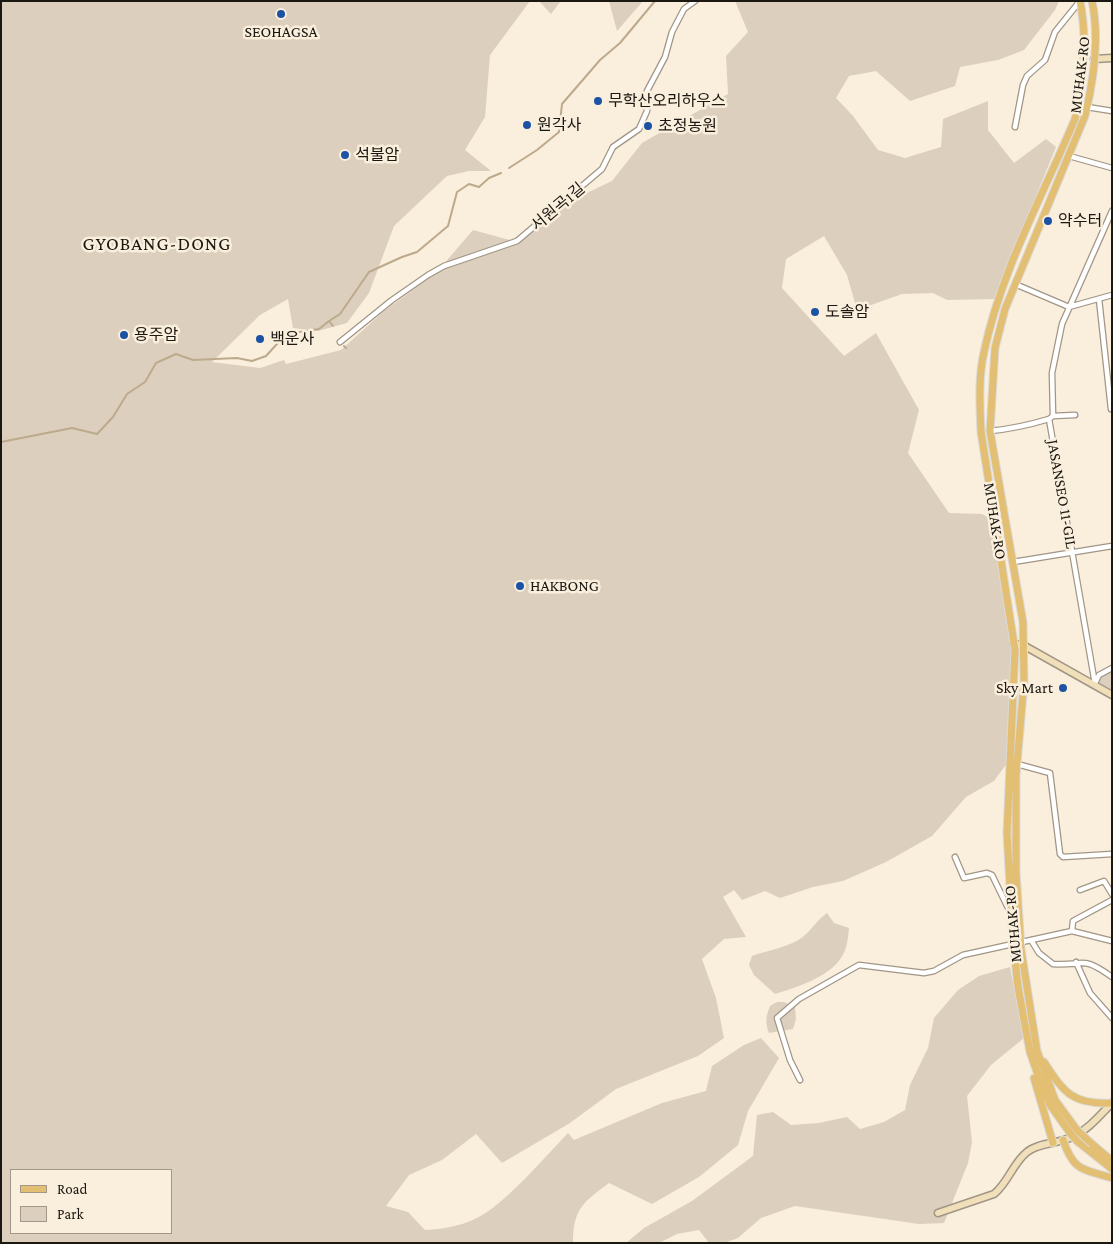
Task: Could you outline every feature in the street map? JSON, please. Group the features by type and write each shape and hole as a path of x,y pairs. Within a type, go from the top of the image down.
{"main road":[{"name":"MUHAK-RO","path":"1053,1144 1033,1074 1034,1054 1011,914 1007,824 1015,679 1014,644 981,432 980,397 983,354 1005,284 1075,119 1081,90 1086,38 1080,1"},
{"name":"MUHAK-RO","path":"1017,942 1017,764 1024,682 1023,622 990,431 995,348 1005,309 1069,156 1087,107 1096,37 1092,1"},
{"path":"1094,59 1112,58"},
{"path":"1014,644 1023,645 1112,695"},
{"name":"MUHAK-RO","path":"1034,1054 1063,1090 1071,1096 1089,1103 1112,1103"},
{"name":"MUHAK-RO","path":"1034,1054 1055,1100 1075,1135 1112,1169"},
{"path":"938,1213 994,1194 1001,1188 1026,1152 1075,1135 1088,1126 1112,1103"},
{"path":"1075,1135 1092,1144 1112,1161"},
{"path":"1063,1140 1067,1153 1079,1169 1112,1178"}],"street":[{"name":"서원곡1길","path":"340,342 392,300 428,275 444,266 517,241 602,169 613,147 639,129 647,111 647,91 665,57 672,32 684,9 695,1"},
{"path":"1015,128 1023,84 1027,76 1045,60 1056,32 1080,1"},
{"path":"1087,107 1112,111"},
{"path":"1069,156 1112,168"},
{"name":"JASANSEO 11-GIL","path":"1095,684 1051,418 1052,373 1062,324 1112,211"},
{"path":"1015,284 1069,307 1112,295"},
{"path":"1099,299 1110,364 1111,409"},
{"path":"990,431 1021,428 1027,423 1075,415"},
{"path":"1013,562 1112,546"},
{"path":"1095,684 1098,675 1112,668"},
{"path":"1017,764 1050,773 1060,854 1063,857 1112,854"},
{"path":"955,857 964,878 987,873 992,875 1011,914"},
{"path":"1080,890 1104,881 1112,894"},
{"path":"1072,931 1073,921 1112,900"},
{"path":"800,1080 790,1060 777,1018 799,999 859,965 924,973 934,971 963,955 1072,931 1112,940"},
{"path":"1031,940 1039,953 1053,964 1076,962 1091,964 1112,977"},
{"path":"1076,962 1090,992 1112,1018"}],"green space":[{"path":"1,1 530,1 490,55 485,117 465,150 491,171 469,171 447,176 394,226 369,293 347,323 318,331 293,328 288,299 260,315 212,362 260,368 284,360 286,364 341,350 384,311 437,272 473,230 517,242 572,200 612,181 642,143 728,94 726,56 748,32 735,1 1059,1 1055,10 1024,50 998,60 960,67 955,86 910,101 876,71 849,76 836,98 853,116 878,150 905,158 941,147 943,119 988,101 988,130 1014,163 1046,139 1056,147 994,299 947,300 933,293 902,294 857,310 847,275 824,236 786,259 782,288 844,356 876,333 919,410 908,453 949,513 982,514 991,519 1012,623 1017,681 1018,723 1011,758 994,781 966,797 932,836 886,862 843,881 813,887 780,898 765,891 742,900 734,890 723,897 746,937 724,939 702,959 716,998 724,1038 698,1056 616,1089 570,1123 502,1163 476,1134 442,1160 409,1175 386,1206 408,1212 425,1230 463,1224 470,1221 484,1214 506,1197 568,1133 574,1140 662,1103 706,1091 712,1066 744,1045 761,1038 779,1058 748,1111 738,1145 699,1177 652,1204 609,1183 593,1195 582,1207 575,1222 573,1243 1,1243"},
{"path":"539,1 561,1 551,14"},
{"path":"609,1 643,1 617,31"},
{"path":"1112,670 1112,691 1097,682 1100,676"},
{"path":"827,913 834,923 849,928 848,940 843,955 836,965 820,976 802,985 775,994 754,975 749,965 752,956 799,940"},
{"path":"1010,967 1024,1038 991,1065 967,1096 972,1142 968,1163 944,1223 919,1224 795,1206 761,1218 738,1238 724,1243 709,1243 699,1230 677,1234 659,1243 626,1243 644,1228 692,1201 753,1156 757,1115 773,1112 791,1125 819,1123 847,1117 860,1129 884,1122 905,1110 910,1085 928,1048 934,1018 958,990 979,976"},
{"path":"777,1002 784,1002 795,1007 796,1019 793,1029 769,1033 768,1013 770,1006"}],"waterway":[{"path":"509,168 537,150 559,132 562,104 600,60 620,43 655,1"},
{"path":"333,326 329,321 340,314 369,272 417,252 448,226 457,192 469,184 479,187 489,178 501,173"},
{"path":"1,442 72,428 97,434 113,417 127,394 145,382 156,363 176,354 193,360 237,358 252,361 266,356 286,334 319,329 329,321"}],"place":[{"name":"SEOHAGSA","path":"281,14"},
{"name":"무학산오리하우스","path":"598,101"},
{"name":"원각사","path":"527,125"},
{"name":"초정농원","path":"648,126"},
{"name":"석불암","path":"345,155"},
{"name":"약수터","path":"1048,221"},
{"name":"도솔암","path":"815,312"},
{"name":"용주암","path":"124,335"},
{"name":"백운사","path":"260,339"},
{"name":"HAKBONG","path":"520,586"},
{"name":"Sky Mart","path":"1063,688"}],"district":[{"name":"GYOBANG-DONG","path":"157,244"}]}
